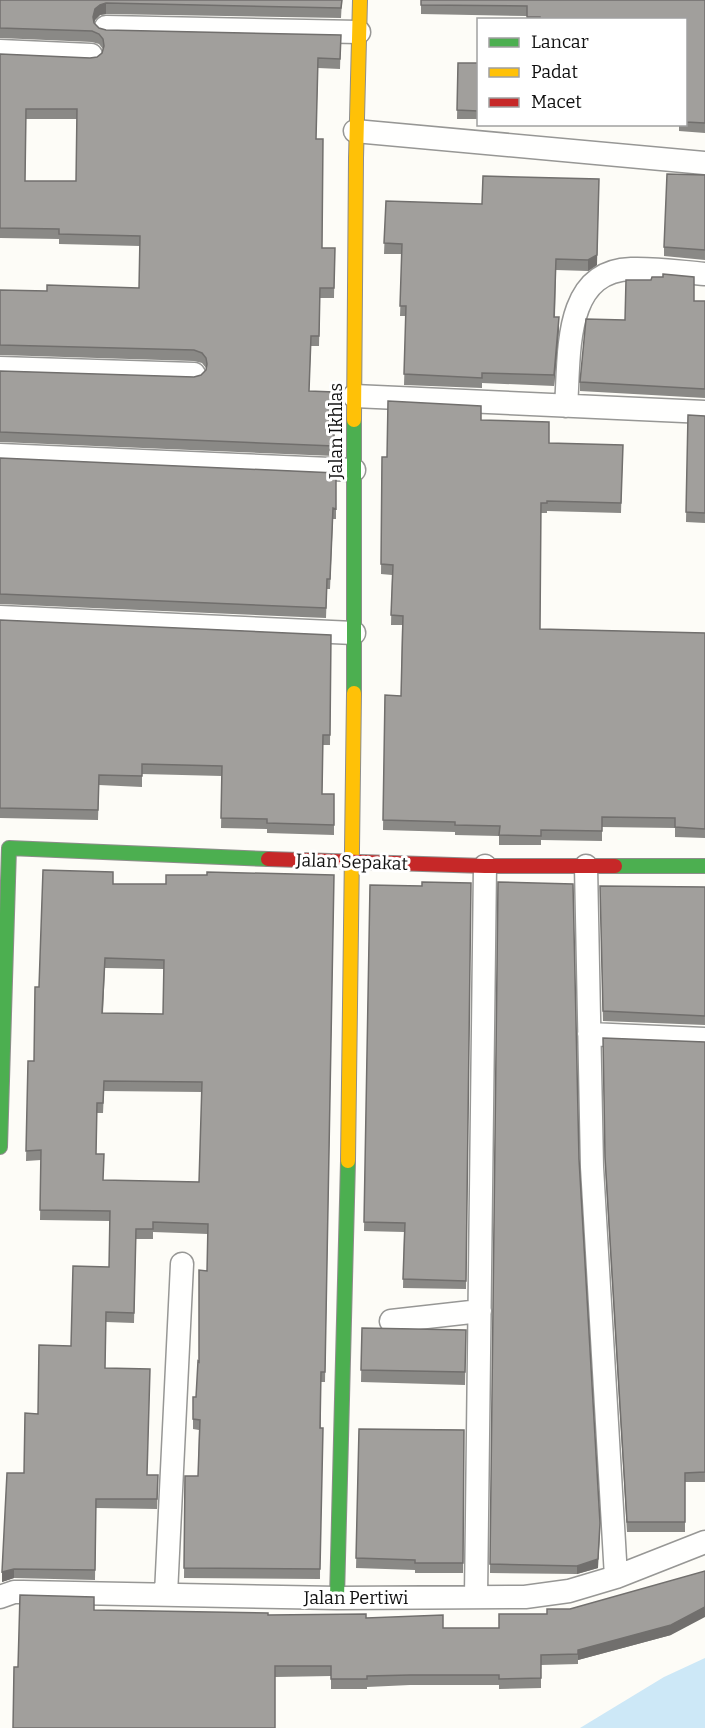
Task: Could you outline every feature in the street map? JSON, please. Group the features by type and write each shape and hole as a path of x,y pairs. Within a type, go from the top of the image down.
{"street":[{"name":"Jalan Ikhlas","path":"337,1598 352,863 355,131 360,0"},
{"path":"106,27 359,32"},
{"path":"0,51 91,56"},
{"path":"355,131 705,163"},
{"path":"566,406 574,315 583,294 603,274 630,269 705,273"},
{"path":"0,368 194,374"},
{"path":"354,396 705,412"},
{"path":"0,455 354,470"},
{"path":"0,617 354,633"},
{"path":"0,1147 5,848"},
{"name":"Jalan Sepakat","path":"5,848 352,863 485,866 705,866"},
{"path":"476,1597 485,866"},
{"path":"586,866 592,1167 615,1576"},
{"path":"590,1034 705,1039"},
{"path":"166,1594 182,1264"},
{"path":"391,1321 480,1311"},
{"name":"Jalan Pertiwi","path":"0,1597 14,1592 23,1592 337,1598 525,1597 569,1591 705,1542"}],"water":[{"path":"705,1658 705,1728 580,1728 664,1677"}],"building":[{"path":"0,0 342,0 341,8 106,3 95,9 93,17 94,23 99,28 106,30 341,35 340,59 318,58 316,139 323,139 322,248 335,248 334,288 320,288 319,336 311,336 309,391 334,392 334,446 0,432 0,371 194,377 206,370 207,364 202,353 194,350 0,345 0,290 47,291 47,285 139,288 140,236 59,234 59,229 0,228 0,54 90,58 102,53 104,46 99,34 92,31 0,28","holes":["26,109 77,109 76,181 25,181"]},
{"path":"421,0 705,0 705,123 687,122 687,18 540,18 527,17 527,6 421,5"},
{"path":"458,63 477,63 477,111 457,110"},
{"path":"667,174 705,175 705,250 664,247"},
{"path":"483,176 599,179 597,255 588,260 556,259 554,317 559,317 554,375 482,373 482,378 404,374 406,306 400,306 402,244 384,243 386,201 482,204"},
{"path":"663,274 694,277 694,301 705,301 705,389 580,382 586,319 625,320 626,280 651,280 652,277 663,277"},
{"path":"388,401 481,406 481,420 549,422 549,443 623,445 621,503 547,501 547,503 541,503 540,629 705,633 705,829 675,827 675,818 602,817 602,831 541,830 541,836 499,835 500,826 383,820 385,695 401,696 403,616 391,615 393,565 381,564 382,457 387,457"},
{"path":"688,415 705,416 705,513 686,512"},
{"path":"0,458 336,473 336,509 333,508 330,579 327,579 326,608 0,594"},
{"path":"0,620 331,635 330,735 323,735 322,794 334,794 334,825 267,823 267,819 221,818 222,766 142,764 142,776 99,775 98,810 0,808"},
{"path":"43,870 113,872 113,884 166,884 166,875 207,875 207,872 334,875 325,1372 321,1372 320,1428 323,1428 320,1569 184,1568 185,1476 198,1476 200,1420 193,1419 193,1397 196,1397 199,1362 199,1270 207,1271 208,1224 153,1222 153,1229 136,1229 134,1313 106,1312 105,1368 150,1369 147,1475 158,1475 157,1499 96,1499 95,1570 14,1569 2,1572 7,1473 24,1473 25,1413 38,1414 39,1345 71,1346 73,1266 109,1267 110,1211 40,1210 41,1150 26,1151 28,1061 34,1061 35,987 39,987","holes":["105,958 164,960 163,1014 102,1013","104,1081 202,1082 199,1182 103,1180 104,1154 96,1154 97,1103 103,1103"]},
{"path":"422,882 471,883 466,1281 403,1279 405,1223 364,1222 370,885 422,886"},
{"path":"498,882 573,884 579,1159 600,1523 598,1559 577,1566 490,1564"},
{"path":"600,886 705,887 705,1016 603,1011"},
{"path":"603,1038 705,1042 705,1472 685,1473 685,1522 627,1522 605,1157"},
{"path":"362,1328 466,1330 465,1372 361,1370"},
{"path":"359,1429 464,1430 463,1563 415,1563 415,1560 356,1558"},
{"path":"705,1571 705,1607 671,1625 578,1650 578,1654 541,1655 541,1678 499,1679 499,1675 410,1675 367,1676 367,1679 331,1679 331,1666 275,1666 275,1728 13,1728 14,1667 18,1667 20,1595 94,1597 94,1610 268,1613 268,1615 366,1614 366,1618 443,1615 443,1628 499,1628 499,1614 547,1614 547,1609 570,1609"}],"traffic: fast":[{"path":"354,420 354,693"},
{"path":"0,1147 9,848 268,859"},
{"path":"615,866 705,866"},
{"path":"337,1598 348,1161"}],"traffic: slow":[{"path":"354,420 360,0"},
{"path":"348,1161 354,693"}],"traffic: jam":[{"path":"268,859 485,866 615,866"}]}
